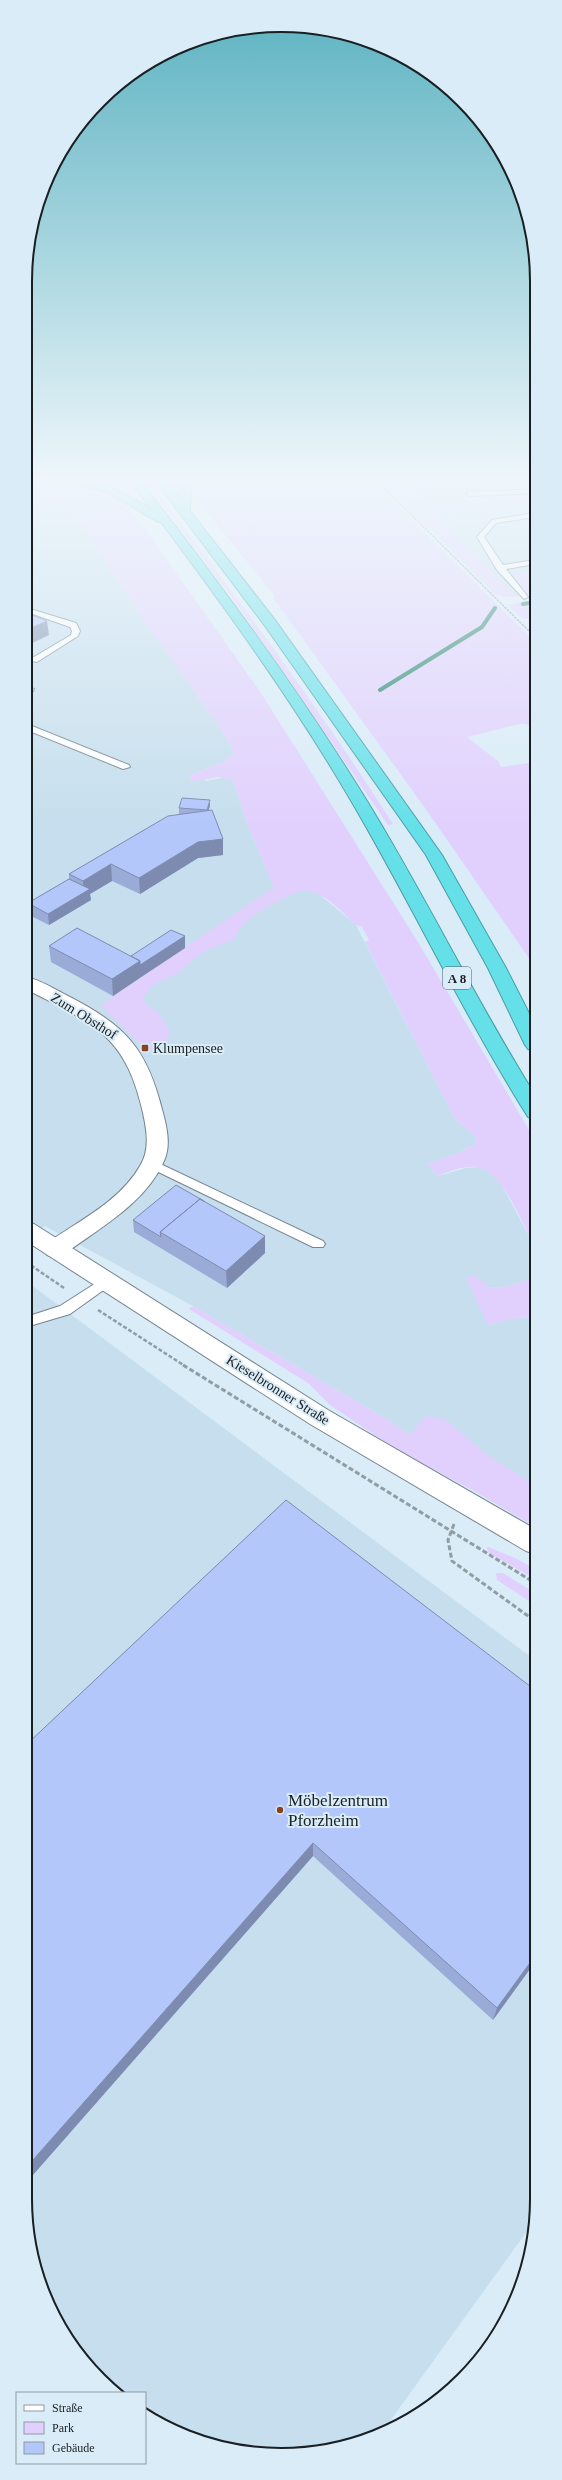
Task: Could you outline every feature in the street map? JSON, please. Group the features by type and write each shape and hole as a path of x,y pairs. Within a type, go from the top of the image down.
{"highway":[{"name":"A 8","path":"219,595 270,666 359,802 419,905 498,1054 530,1104"},
{"path":"249,595 434,854 497,968 530,1035"}],"street":[{"name":"Zum Obsthof","path":"32,985 104,1026 118,1036 127,1047 143,1078 157,1136 157,1149 152,1164 140,1182 119,1202 55,1249"},
{"name":"Kieselbronner Straße","path":"32,1234 319,1417 530,1541"}],"lane":[{"path":"521,595 524,598"},
{"path":"32,612 73,625 76,631 74,636 34,660 32,659"},
{"path":"32,729 126,767"},
{"path":"152,1164 318,1244"},
{"path":"32,1320 65,1310 82,1300 107,1281"}],"path":[{"path":"492,595 530,632"},
{"path":"32,1266 244,1405 530,1580"},
{"path":"472,1506 454,1522 448,1540 452,1561 530,1617"}],"shaded area":[{"path":"32,595 127,595 222,731 235,753 221,763 191,775 206,781 226,777 233,780 247,823 274,887 298,891 306,889 319,894 356,925 455,1119 475,1136 476,1144 454,1155 427,1164 438,1176 466,1168 478,1167 489,1171 500,1182 530,1238 530,1280 500,1288 489,1287 488,1325 520,1317 530,1318 530,1487 410,1436 390,1421 193,1306 45,1226 32,1235"},
{"path":"514,595 530,595 530,595 516,597"},
{"path":"32,1285 530,1656 530,2199 528,2230 388,2423 345,2440 314,2446 281,2448 248,2446 217,2440 186,2429 156,2415 146,2408 146,2392 124,2392 105,2375 83,2351 65,2324 51,2294 40,2263 34,2232 32,2199"}],"green space":[{"path":"127,595 191,595 261,693 418,942 530,1132 530,1237 505,1190 489,1172 480,1168 470,1167 438,1176 427,1164 454,1155 476,1144 475,1136 455,1119 365,942 369,940 362,927 356,925 322,896 306,891 298,891 271,905 246,922 239,930 235,939 201,953 180,972 152,986 146,993 143,1001 158,1013 170,1031 165,1042 155,1049 147,1051 101,1005 274,887 247,823 233,780 217,777 193,782 189,779 191,775 221,763 235,753 222,731"},
{"path":"230,595 234,595 274,648 335,736 393,824 388,825"},
{"path":"274,595 487,595 530,637 530,727 526,724 519,724 467,737 498,761 501,767 530,763 530,960 425,808 274,599"},
{"path":"498,595 514,595 516,597 503,597"},
{"path":"530,600 530,618 523,619 508,605"},
{"path":"474,1275 489,1287 500,1288 530,1280 530,1318 520,1317 488,1325 466,1278"},
{"path":"193,1306 390,1421 409,1435 426,1416 445,1419 486,1454 530,1482 530,1524 476,1492 398,1451 330,1405 308,1383 189,1309"},
{"path":"486,1546 530,1566 530,1576 489,1553"},
{"path":"496,1573 503,1573 530,1590 530,1602 497,1580"}],"building":[{"path":"32,615 47,621 32,628"},
{"path":"182,798 210,800 207,810 179,808"},
{"path":"212,810 223,839 198,842 139,878 111,864 83,881 69,874 168,816"},
{"path":"69,879 90,889 48,914 32,905 32,901"},
{"path":"77,928 140,961 112,979 49,946"},
{"path":"171,930 185,936 140,965 140,961 131,956"},
{"path":"176,1185 204,1201 200,1199 160,1232 161,1237 133,1220"},
{"path":"200,1199 265,1236 226,1271 160,1232"},
{"name":"Möbelzentrum Pforzheim","path":"286,1500 530,1686 530,1963 497,2008 313,1843 32,2161 32,1739"}],"waterway":[{"path":"523,604 530,603"},
{"path":"380,690 482,627 495,608"}],"place":[{"name":"Klumpensee","path":"145,1048"},
{"name":"Möbelzentrum Pforzheim","path":"280,1810"}]}
